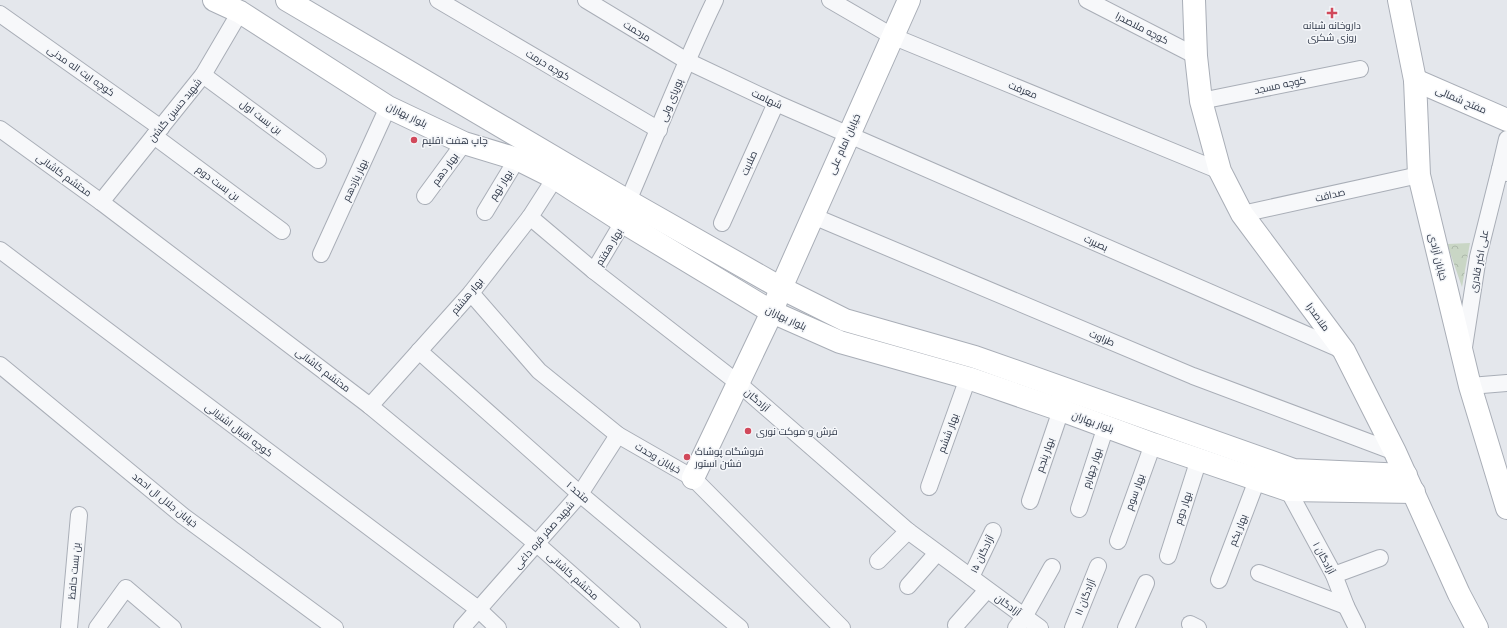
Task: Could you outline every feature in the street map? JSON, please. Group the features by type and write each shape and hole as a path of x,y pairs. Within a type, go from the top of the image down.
{"street":[{"name":"بلوار بهاران","path":"214,0 241,6 388,107 464,143 517,159 554,178 623,222 772,312 840,342 968,378 1288,490 1410,484"},
{"path":"288,0 628,201 781,288 845,320 976,357 1294,470 1410,484"},
{"name":"کوچه حرمت","path":"438,0 659,130"},
{"name":"مرحمت","path":"586,0 687,61"},
{"name":"معرفت","path":"830,0 892,36 1220,171"},
{"name":"خیابان امام علی","path":"694,478 772,312 848,135 909,0"},
{"name":"کوچه ملاصدرا","path":"1087,0 1196,56"},
{"name":"ملاصدرا","path":"1194,0 1196,56 1201,101 1220,171 1242,214 1344,351 1395,452 1477,628"},
{"name":"خیابان آزادی","path":"1399,0 1415,80 1418,175 1470,386 1507,508"},
{"name":"پوریای ولی","path":"628,201 659,130 710,2"},
{"name":"شهید حسین گلشن","path":"101,202 203,75 241,6"},
{"name":"کوچه ایت اله مدنی","path":"0,14 157,132"},
{"name":"شهامت","path":"687,61 848,135"},
{"name":"کوچه مسجد","path":"1201,101 1360,69"},
{"name":"بن بست اول","path":"203,75 318,160"},
{"name":"مفتح شمالی","path":"1415,80 1507,120"},
{"name":"صلابت","path":"722,223 776,103"},
{"name":"بهار یازدهم","path":"321,254 388,107"},
{"name":"محتشم کاشانی","path":"0,129 101,202 370,406 537,544 632,628"},
{"name":"بن بست دوم","path":"157,132 282,231"},
{"name":"بصیرت","path":"848,135 1344,351"},
{"name":"علی اکبر قادری","path":"1462,355 1478,257 1504,171 1507,139"},
{"name":"بهار دهم","path":"425,196 464,143"},
{"name":"بهار نهم","path":"485,212 517,159"},
{"name":"صداقت","path":"1242,214 1418,175"},
{"name":"بهار هشتم","path":"370,406 471,293 530,217 554,178"},
{"name":"طراوت","path":"813,216 1193,376 1395,452"},
{"name":"آزادگان","path":"530,217 594,271 738,383 908,531 987,590 1020,622 1040,628"},
{"name":"بهار هفتم","path":"594,271 623,222"},
{"name":"کوچه اقبال اشتیانی","path":"0,250 478,609 498,628"},
{"name":"خیابان وحدت","path":"471,293 539,371 618,435 694,478 838,627"},
{"name":"متحد ۱","path":"419,351 580,494 740,628"},
{"name":"خیابان جلال ال احمد","path":"0,365 183,516 335,628"},
{"name":"بهار ششم","path":"929,487 968,378"},
{"path":"1470,386 1507,383"},
{"name":"بهار پنجم","path":"1030,500 1061,410"},
{"name":"بهار چهارم","path":"1079,509 1106,426"},
{"name":"شهید صفر قره داغی","path":"462,628 580,494 618,435"},
{"name":"بهار سوم","path":"1118,541 1153,444"},
{"name":"بهار دوم","path":"1168,556 1199,459"},
{"name":"بهار یکم","path":"1219,580 1257,480"},
{"name":"آزادگان ۱","path":"1288,490 1334,575 1346,606 1357,628"},
{"name":"بن بست حافظ","path":"69,628 79,515"},
{"path":"878,561 908,531"},
{"name":"آزادگان ۱۵","path":"971,577 993,531"},
{"path":"908,586 937,553"},
{"path":"1334,575 1380,558"},
{"name":"آزادگان ۱۱","path":"1073,628 1098,566"},
{"path":"1020,622 1052,567"},
{"path":"1259,573 1346,606"},
{"path":"1126,628 1146,583"},
{"path":"97,628 126,588 173,628"},
{"path":"956,624 987,590"}],"green space":[{"path":"1470,243 1462,287 1447,244"}],"place":[{"name":"داروخانه شبانه روزی شکری","path":"1332,13"},
{"name":"چاپ هفت اقلیم","path":"414,140"},
{"name":"فرش و موکت نوری","path":"748,431"},
{"name":"فروشگاه پوشاک فشن استور","path":"687,457"}]}
